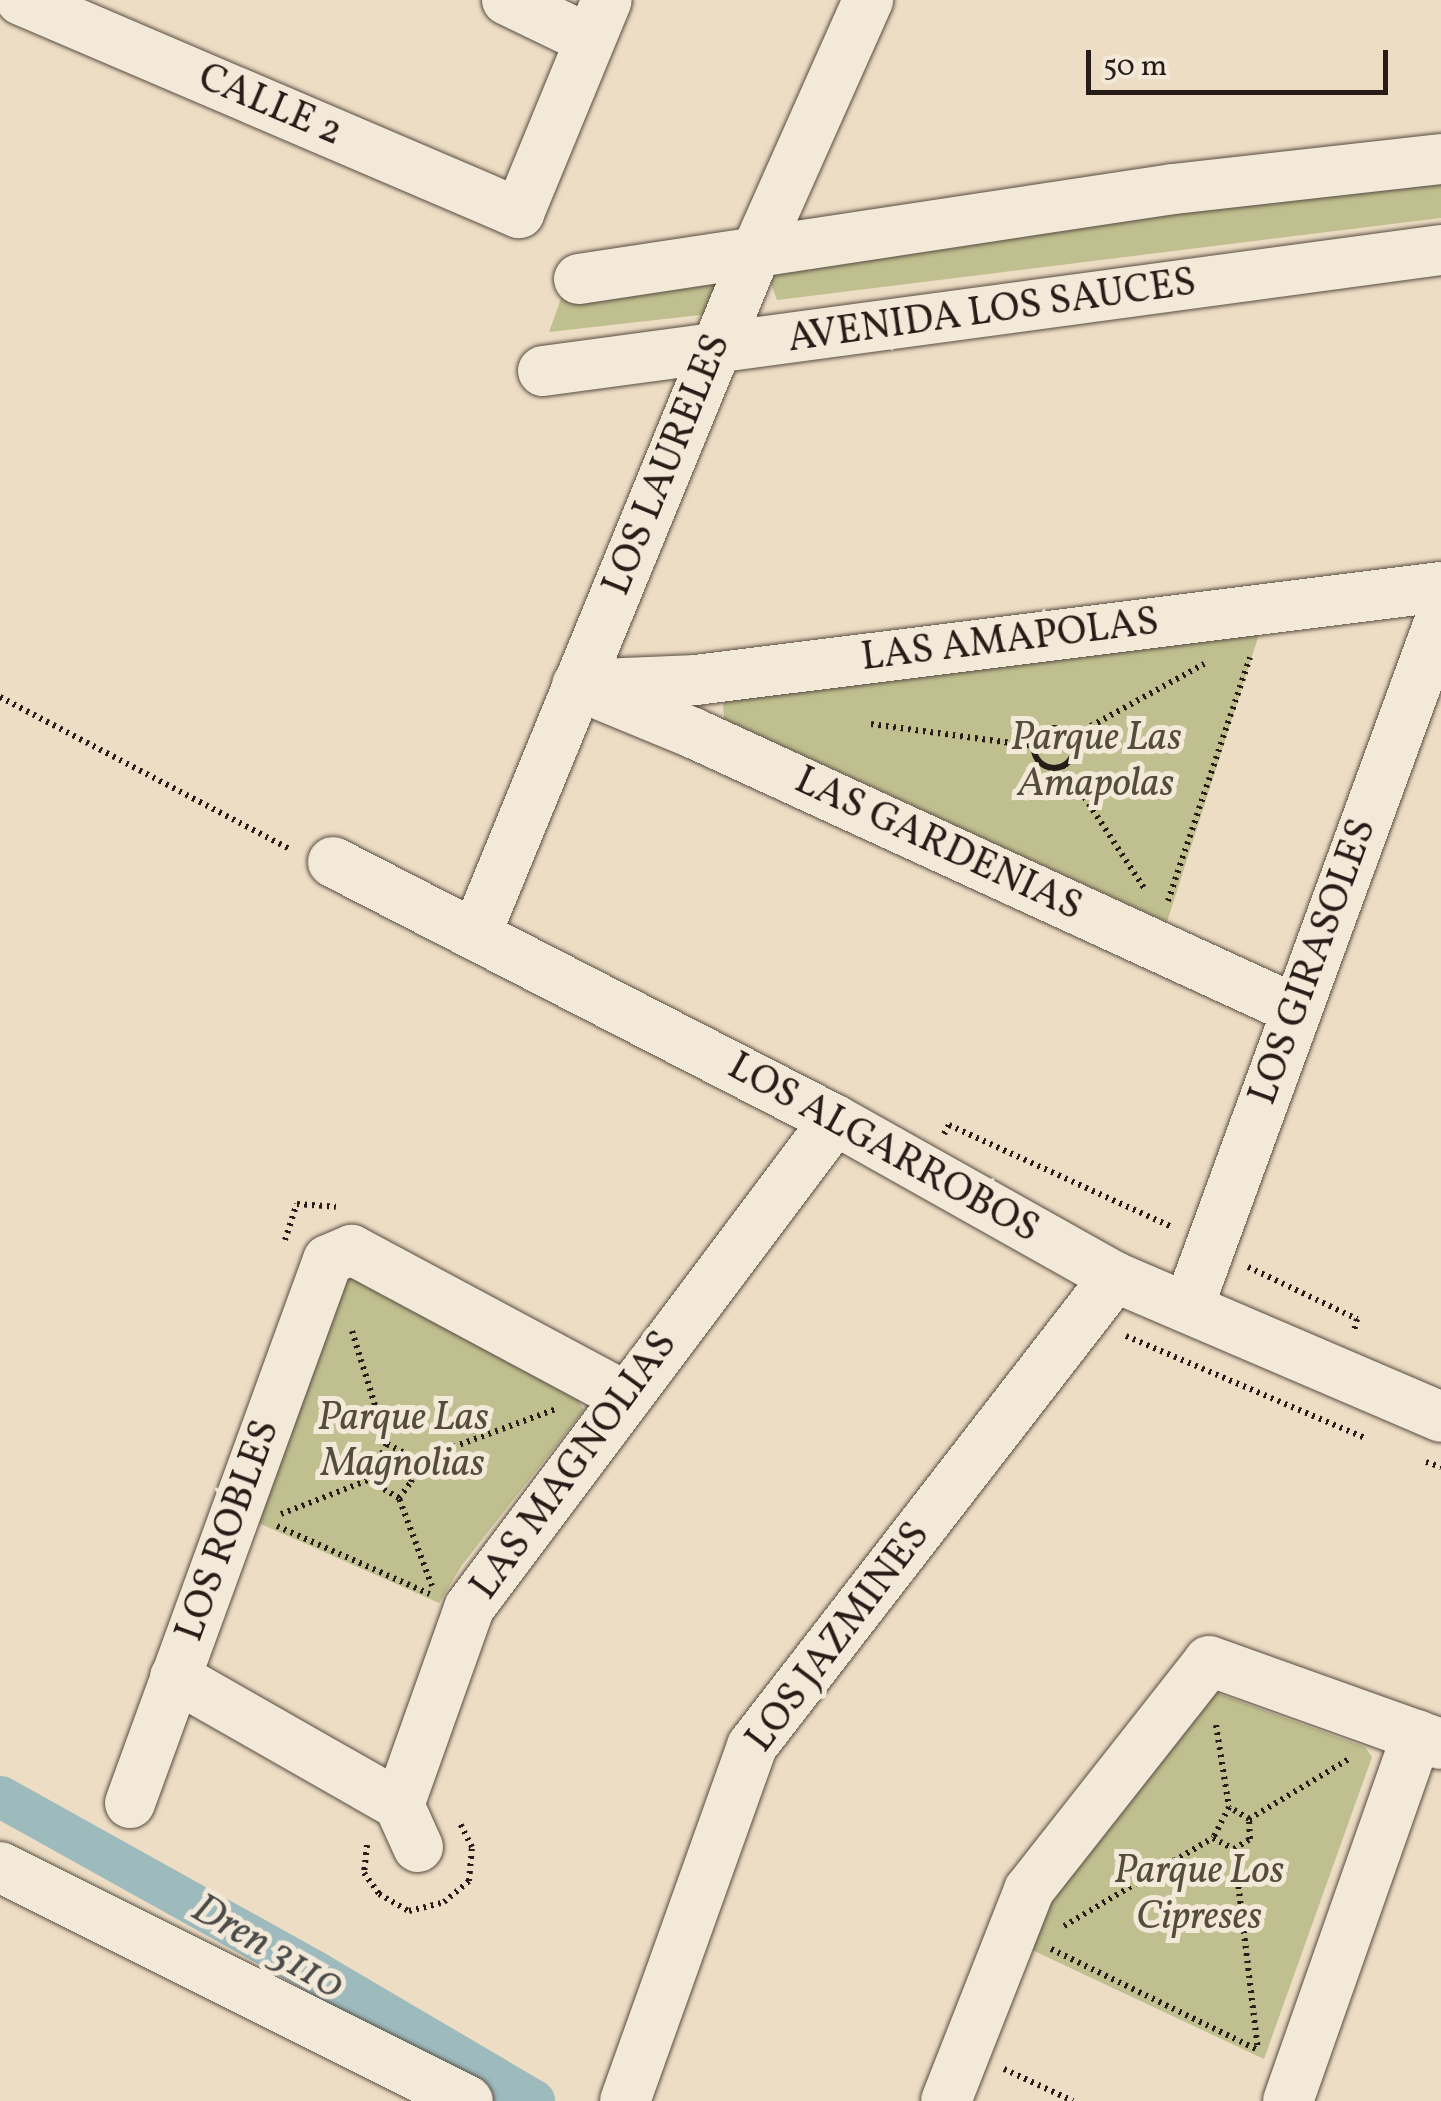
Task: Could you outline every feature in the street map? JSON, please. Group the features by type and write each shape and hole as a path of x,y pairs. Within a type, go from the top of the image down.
{"street":[{"name":"CALLE 2","path":"21,0 519,213 598,20"},
{"path":"507,0 598,20"},
{"name":"LOS LAURELES","path":"476,934 756,252 868,0"},
{"path":"579,279 1172,189 1441,159"},
{"name":"AVENIDA LOS SAUCES","path":"543,371 715,351 1441,250"},
{"name":"LAS AMAPOLAS","path":"577,685 716,678 1441,586"},
{"name":"LOS GIRASOLES","path":"1188,1308 1441,617"},
{"name":"LAS GARDENIAS","path":"577,685 711,741 1296,1010"},
{"name":"LOS ALGARROBOS","path":"313,856 476,934 835,1120 1115,1277 1188,1308 1428,1438"},
{"name":"LAS MAGNOLIAS","path":"175,1677 408,1826 469,1608 624,1396 835,1120"},
{"name":"LOS ROBLES","path":"130,1803 328,1260 352,1250 624,1396"},
{"name":"LOS JAZMINES","path":"625,2101 752,1746 1115,1277"},
{"path":"970,2087 1029,1890 1209,1661 1429,1739 1288,2101"},
{"path":"0,1867 468,2101"}],"path":[{"path":"1163,917 1254,646"},
{"path":"1070,737 1214,659"},
{"path":"0,697 313,856"},
{"path":"872,724 1033,746"},
{"path":"1033,746 1044,730 1053,728 1070,737 1074,748 1064,766"},
{"path":"1033,746 1042,766 1064,766"},
{"path":"1064,766 1153,902"},
{"path":"937,1149 949,1125 1179,1231"},
{"path":"1174,1245 1186,1214"},
{"path":"1234,1260 1357,1319 1353,1338"},
{"path":"347,1315 386,1444 368,1480 265,1521 436,1597 399,1498 368,1480"},
{"path":"1119,1333 1366,1438"},
{"path":"399,1498 418,1460 573,1402"},
{"path":"1428,1438 1441,1468"},
{"path":"386,1444 418,1460"},
{"path":"1053,1933 1213,1838 1228,1807 1214,1714"},
{"path":"1249,1819 1364,1750"},
{"path":"1228,1807 1249,1819"},
{"path":"1234,1849 1250,1839 1249,1819"},
{"path":"1213,1838 1234,1849"},
{"path":"1234,1849 1258,2050"},
{"path":"1037,1942 1258,2050"},
{"path":"1252,2067 1265,2032"},
{"path":"970,2087 1072,2101"}],"green space":[{"path":"1441,178 1441,218 777,300 771,284 775,272 791,260"},
{"path":"721,282 709,314 549,332 563,293"},
{"name":"Parque Las Amapolas","path":"1262,625 1167,922 724,719 723,704 735,690"},
{"name":"Parque Las Magnolias","path":"351,1273 572,1390 584,1410 462,1565 439,1603 245,1517 329,1277"},
{"name":"Parque Los Cipreses","path":"1211,1691 1365,1747 1372,1757 1264,2059 1030,1949 1052,1896"}],"waterway":[{"name":"Dren 3110","path":"1,1797 317,1973 534,2101"}]}
